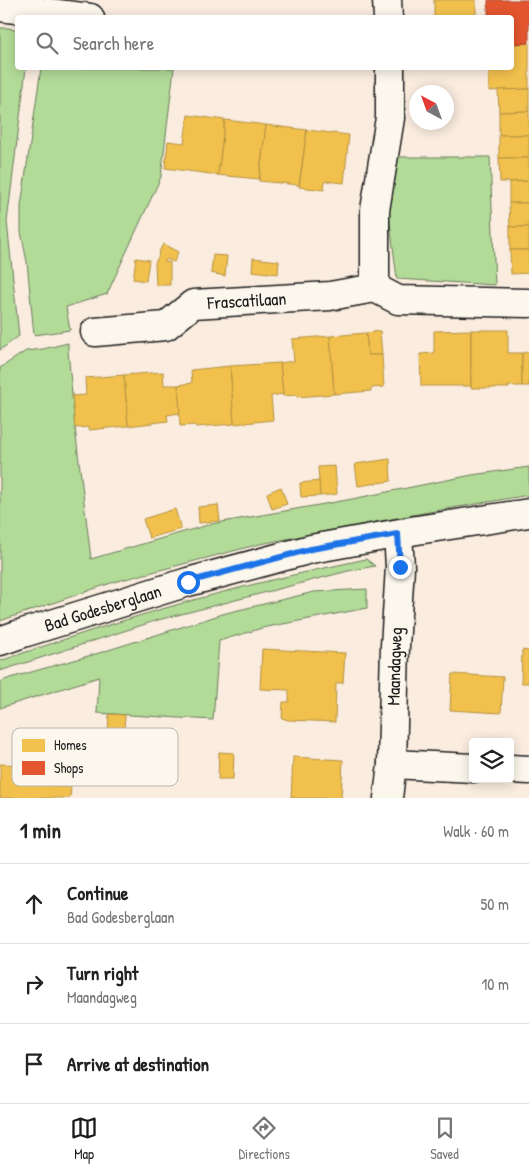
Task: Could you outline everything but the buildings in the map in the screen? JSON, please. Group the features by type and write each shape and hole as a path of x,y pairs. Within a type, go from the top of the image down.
{"street":[{"path":"387,0 388,15"},
{"path":"0,7 65,15"},
{"path":"390,70 390,118 376,210 375,288 398,300 529,303"},
{"name":"Frascatilaan","path":"95,332 166,326 193,304 330,296 375,288"},
{"name":"Bad Godesberglaan","path":"0,641 188,582 311,549 529,513"},
{"name":"Maandagweg","path":"388,798 392,764 395,646 400,567 398,534"},
{"path":"392,764 469,768"},
{"path":"514,769 529,770"}],"green space":[{"path":"0,28 9,28 15,30 15,70 26,70 7,222 19,336 0,350"},
{"path":"41,70 174,70 161,177 107,294 66,307 70,330 34,335 27,262 21,232 21,206"},
{"path":"397,157 490,157 495,285 397,279 389,215"},
{"path":"68,343 75,428 91,559 211,524 347,500 472,475 529,467 529,495 260,544 114,582 0,621 0,368 26,351"},
{"path":"366,559 375,566 348,571 158,620 0,671 0,661 127,620 255,584"},
{"path":"367,589 367,608 262,628 219,641 213,720 97,713 99,677 0,708 0,682 10,678 99,653 226,613 314,592"}],"route":[{"path":"188,582 311,549 398,534 400,567"}]}
